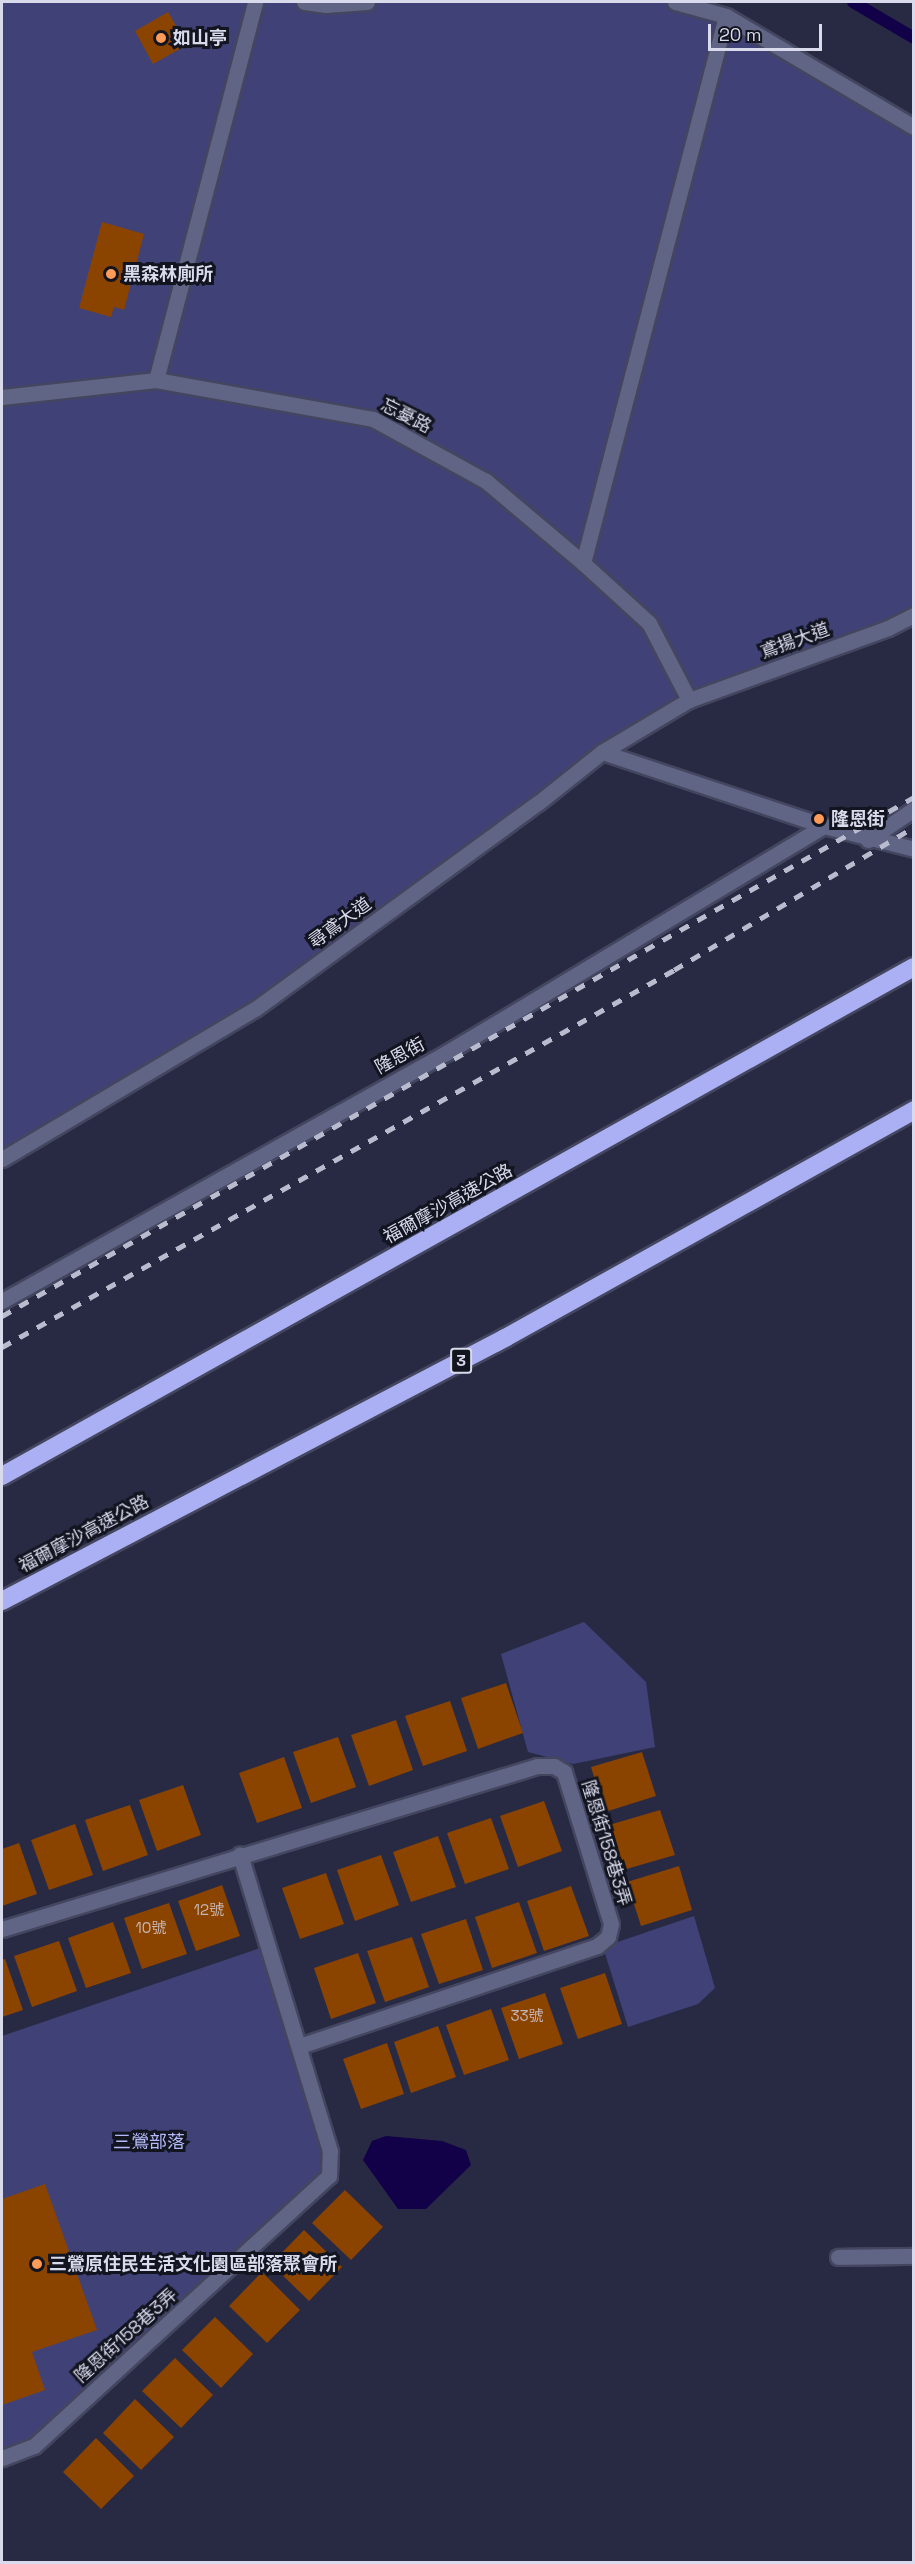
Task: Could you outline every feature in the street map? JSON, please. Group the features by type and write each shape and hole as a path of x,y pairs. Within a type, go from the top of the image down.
{"highway":[{"name":"福爾摩沙高速公路","path":"2,1476 914,967"},
{"name":"福爾摩沙高速公路","path":"2,1601 505,1338 914,1110"}],"street":[{"path":"156,380 255,2"},
{"path":"304,2 326,5 367,2"},
{"path":"675,2 726,16 914,127"},
{"path":"583,563 726,16"},
{"name":"忘憂路","path":"2,396 156,380 373,419 486,481 583,563 649,623 689,700"},
{"name":"鳶揚大道","path":"689,700 888,628 914,615"},
{"name":"尋鳶大道","path":"2,1159 255,1009 538,803 602,752 689,700"},
{"path":"602,752 868,840 914,849"},
{"path":"868,840 914,809"},
{"name":"隆恩街","path":"2,1301 446,1053 824,826"},
{"name":"隆恩街158巷3弄","path":"2,1929 240,1854 537,1766 554,1766 564,1772 611,1924 608,1936 597,1946 300,2046"},
{"name":"隆恩街158巷3弄","path":"2,2458 34,2446 329,2176 330,2151 240,1854"},
{"path":"838,2257 914,2256"}],"green space":[{"path":"2,2 675,2 726,16 913,127 913,615 689,700 602,752 255,1009 2,1159"},
{"path":"584,1622 646,1682 655,1747 573,1764 528,1752 501,1654"},
{"path":"694,1916 715,1988 698,2004 628,2027 603,1947"},
{"name":"三鶯部落","path":"269,1945 329,2176 34,2446 2,2458 2,2036"}],"shaded area":[{"path":"386,2136 442,2141 466,2150 471,2165 426,2209 398,2209 363,2160 372,2141"}],"building":[{"name":"如山亭","path":"168,12 187,45 153,64 135,31"},
{"name":"黑森林廁所","path":"102,222 144,234 124,310 114,307 111,317 79,308"},
{"path":"506,1683 523,1733 478,1749 461,1698"},
{"path":"450,1701 467,1751 423,1766 405,1716"},
{"path":"396,1720 413,1770 369,1786 351,1735"},
{"path":"338,1737 356,1787 311,1803 293,1752"},
{"path":"642,1752 656,1796 605,1812 591,1767"},
{"path":"284,1757 302,1808 257,1823 239,1773"},
{"path":"183,1785 201,1835 157,1851 139,1800"},
{"path":"544,1801 562,1851 518,1867 500,1816"},
{"path":"130,1805 148,1855 103,1871 85,1820"},
{"path":"660,1810 675,1855 623,1870 609,1825"},
{"path":"491,1818 509,1869 465,1884 447,1833"},
{"path":"75,1824 93,1875 49,1890 31,1840"},
{"path":"438,1836 456,1887 411,1902 393,1852"},
{"path":"19,1843 37,1894 2,1906 2,1849"},
{"path":"381,1855 399,1905 355,1921 337,1870"},
{"path":"679,1866 692,1910 641,1926 627,1882"},
{"path":"326,1873 344,1924 300,1939 282,1888"},
{"path":"222,1885 240,1936 196,1951 178,1901"},
{"path":"571,1886 589,1936 544,1951 527,1901"},
{"path":"519,1902 537,1953 492,1968 475,1917"},
{"path":"169,1903 187,1954 142,1969 124,1918"},
{"path":"466,1919 483,1970 439,1984 421,1934"},
{"path":"113,1922 131,1973 86,1988 68,1938"},
{"path":"412,1937 429,1987 385,2002 367,1951"},
{"path":"59,1941 77,1991 32,2007 14,1956"},
{"path":"358,1953 376,2003 331,2019 314,1968"},
{"path":"5,1959 23,2010 2,2017 2,1960"},
{"path":"605,1973 622,2024 578,2039 560,1988"},
{"path":"545,1993 563,2044 519,2059 501,2008"},
{"path":"491,2009 509,2060 464,2075 446,2025"},
{"path":"438,2026 456,2077 411,2093 394,2042"},
{"path":"387,2043 404,2094 361,2109 343,2059"},
{"name":"三鶯原住民生活文化園區部落聚會所","path":"45,2184 97,2330 32,2352 45,2390 2,2405 2,2199"},
{"path":"345,2190 383,2227 351,2260 312,2223"},
{"path":"304,2230 342,2267 309,2301 271,2264"},
{"path":"262,2272 300,2310 267,2343 229,2306"},
{"path":"215,2317 253,2354 221,2388 182,2350"},
{"path":"175,2358 213,2395 181,2428 142,2391"},
{"path":"135,2399 174,2437 141,2470 103,2433"},
{"path":"96,2438 134,2476 101,2509 63,2472"}],"waterway":[{"path":"853,2 914,38"}],"railway":[{"path":"2,1316 914,797"},
{"path":"2,1347 674,970 914,827"}],"place":[{"name":"如山亭","path":"161,38"},
{"name":"黑森林廁所","path":"111,274"},
{"name":"隆恩街","path":"819,819"},
{"name":"三鶯原住民生活文化園區部落聚會所","path":"37,2264"}]}
